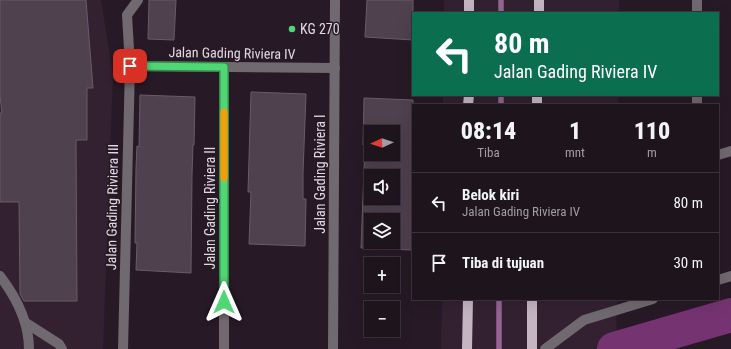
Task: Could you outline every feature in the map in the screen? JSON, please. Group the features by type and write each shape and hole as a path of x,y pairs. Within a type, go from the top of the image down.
{"main road":[{"path":"469,0 469,12"},
{"path":"539,0 539,12"},
{"path":"467,349 468,300"},
{"path":"532,300 532,349"}],"street":[{"name":"Jalan Gading Riviera III","path":"123,349 130,66 127,15 138,0"},
{"name":"Jalan Gading Riviera I","path":"333,349 335,0"},
{"path":"697,0 697,12"},
{"name":"Jalan Gading Riviera IV","path":"130,66 335,68"},
{"name":"Jalan Gading Riviera II","path":"224,67 224,349"},
{"path":"719,155 731,151"},
{"path":"0,276 18,302 26,323 29,349"},
{"path":"719,280 731,276"},
{"path":"545,349 584,320 650,300"},
{"path":"26,323 59,344 62,349"}],"shaded area":[{"path":"0,0 101,0 113,75 103,349 0,349"},
{"path":"444,0 619,0 619,12 444,12"},
{"path":"443,96 619,96 618,104 443,104"},
{"path":"442,300 617,300 616,349 441,349"}],"building":[{"path":"0,0 86,0 93,88 87,88 87,140 76,140 77,301 24,301 20,294 19,202 0,202 0,113 2,113 0,96"},
{"path":"149,0 176,0 174,40 148,39"},
{"path":"367,0 413,0 412,40 365,37"},
{"path":"251,92 306,94 303,173 303,199 306,199 305,246 249,244 251,192 248,192"},
{"path":"140,95 195,97 192,174 191,273 136,270 136,168 137,146 139,147"},
{"path":"364,98 413,100 412,250 387,249 400,249 400,213 364,213 364,248 361,248 364,171 364,205 400,205 400,169 364,169 364,161 400,161 400,125 364,125 363,145"}],"waterway":[{"path":"501,0 501,12"},
{"path":"501,96 501,104"},
{"path":"499,300 499,349"},
{"path":"614,349 731,315"}],"slow traffic":[{"path":"224,112 224,178"}],"place":[{"name":"KG 270","path":"292,29"}],"route":[{"path":"130,66 224,67 224,302"}]}
